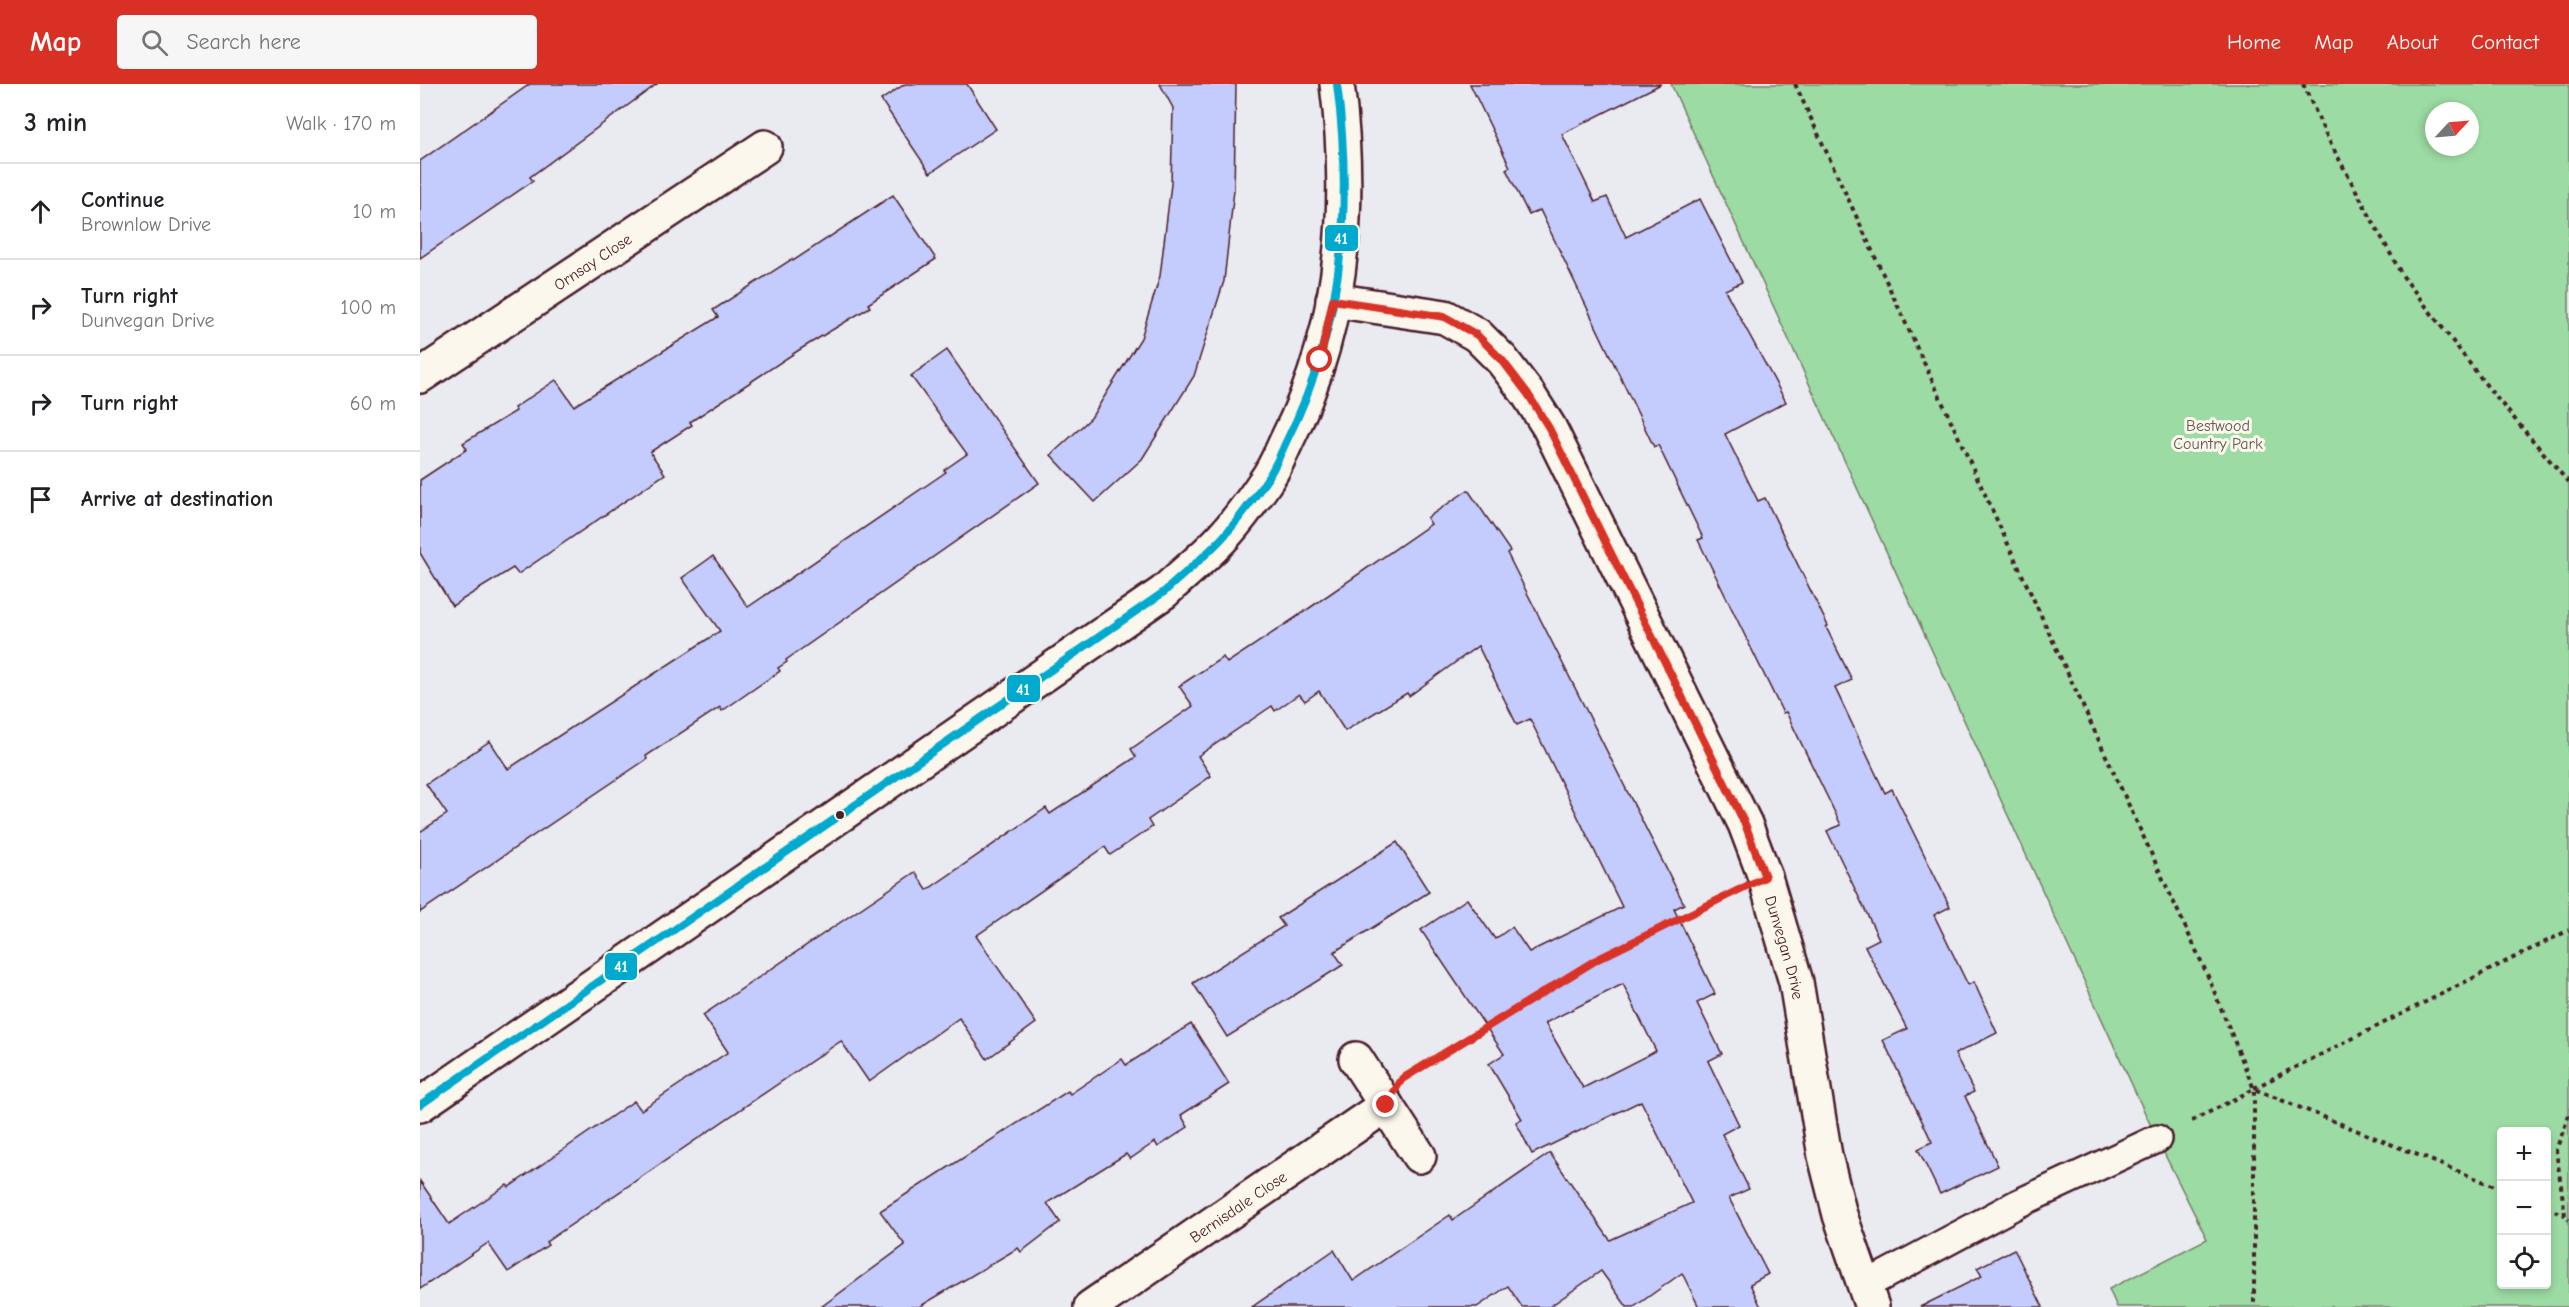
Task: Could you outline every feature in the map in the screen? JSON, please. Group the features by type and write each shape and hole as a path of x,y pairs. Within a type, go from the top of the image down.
{"street":[{"path":"420,1105 1164,592 1224,537 1267,480 1299,418 1320,360 1341,255 1346,194 1344,141 1337,84"},
{"name":"Ornsay Close","path":"420,376 765,147"},
{"name":"Dunvegan Drive","path":"1333,300 1445,317 1477,335 1502,360 1528,394 1549,428 1745,824 1765,877 1796,981 1825,1156 1840,1215 1868,1297"},
{"path":"1356,1059 1419,1156"},
{"name":"Bernisdale Close","path":"1091,1307 1386,1105"}],"lane":[{"path":"1868,1297 2017,1203 2157,1139"}],"path":[{"path":"1795,84 2207,974 2254,1089 2254,1307"},
{"path":"2303,84 2327,137 2402,275 2490,390 2569,483"},
{"path":"1386,1105 1402,1079 1596,960 1765,877"},
{"path":"2157,1139 2569,930"},
{"path":"2254,1089 2497,1187"},
{"path":"2568,1217 2556,1150 2569,1116"},
{"path":"2551,1210 2568,1217"}],"green space":[{"name":"Bestwood Country Park","path":"1671,84 2569,84 2569,1307 2117,1307 2109,1289 2207,1239 2157,1139"}],"building":[{"path":"530,84 657,84 530,177 533,181 420,258 420,161"},
{"path":"905,84 967,84 996,129 930,173 881,100"},
{"path":"1160,84 1236,84 1234,190 1224,281 1194,376 1142,459 1095,502 1051,455 1091,418 1141,338 1160,276 1171,184 1173,108"},
{"path":"1470,84 1661,84 1562,134 1595,202 1607,197 1626,237 1700,199 1742,282 1725,290 1786,402 1725,434 1758,501 1765,498 1828,626 1826,627 1852,680 1835,688 1885,793 1892,789 1950,907 1934,915 1968,985 1974,982 1997,1033 1955,1054 1974,1092 1965,1096 1998,1166 1940,1194 1918,1149 1932,1142 1883,1040 1907,1029 1865,946 1879,939 1827,831 1841,825 1698,540 1703,538 1658,445 1654,447 1540,210 1529,215 1506,169 1510,167"},
{"path":"893,195 936,259 868,304 870,307 799,350 690,422 692,425 650,452 665,474 518,574 513,568 452,606 420,553 420,480 467,449 463,443 516,411 514,408 556,380 574,406 718,317 713,310"},
{"path":"947,350 1039,483 786,660 787,662 778,668 780,671 722,711 720,707 646,756 647,759 420,912 420,832 447,814 426,784 490,741 508,769 720,631 682,578 713,556 748,607 946,472 944,470 967,454 911,376"},
{"path":"1468,490 1510,551 1507,553 1684,904 1674,909 1715,994 1697,1003 1722,1054 1708,1061 1739,1125 1722,1134 1749,1189 1729,1198 1768,1274 1750,1284 1761,1307 1699,1307 1682,1273 1634,1307 1627,1307 1601,1271 1549,1307 1522,1307 1508,1286 1477,1307 1252,1307 1334,1250 1353,1281 1450,1215 1453,1220 1550,1153 1610,1240 1692,1203 1641,1101 1532,1154 1516,1122 1522,1119 1489,1064 1504,1054 1421,930 1467,899 1495,939 1512,927 1529,952 1622,907 1530,719 1517,725 1478,646 1409,696 1407,693 1345,731 1319,691 1305,701 1299,694 1275,711 1272,706 1198,756 1211,776 1148,820 1152,827 1110,855 1105,847 976,936 1036,1023 987,1059 959,1018 869,1082 841,1041 546,1242 548,1245 508,1272 488,1243 420,1289 420,1181 449,1224 507,1185 509,1187 634,1101 641,1110 728,1052 703,1015 915,872 927,890 1046,808 1050,814 1136,757 1131,749 1193,706 1179,686 1223,657 1227,663 1295,618 1431,524 1427,518","holes":["1623,984 1656,1051 1583,1088 1545,1023"]},
{"path":"1397,842 1429,892 1334,952 1343,965 1227,1037 1193,983 1284,926 1278,918"},
{"path":"1191,1024 1229,1084 1181,1115 1188,1127 1158,1147 1155,1142 1130,1159 1126,1154 1047,1203 1060,1222 1021,1252 1018,1248 919,1307 821,1307 905,1245 880,1211 1068,1091 1070,1094 1122,1059 1126,1065"},
{"path":"2014,1249 2043,1307 1920,1307 1982,1276 1977,1268"}],"transit line":[{"name":"41","path":"420,1105 1164,592 1224,536 1256,496 1277,462 1305,400 1320,356 1339,267 1343,222 1344,176 1337,84"}],"route":[{"path":"1320,360 1333,300 1445,317 1477,335 1502,360 1528,394 1549,428 1745,824 1765,877 1596,960 1402,1079 1386,1105"}]}
